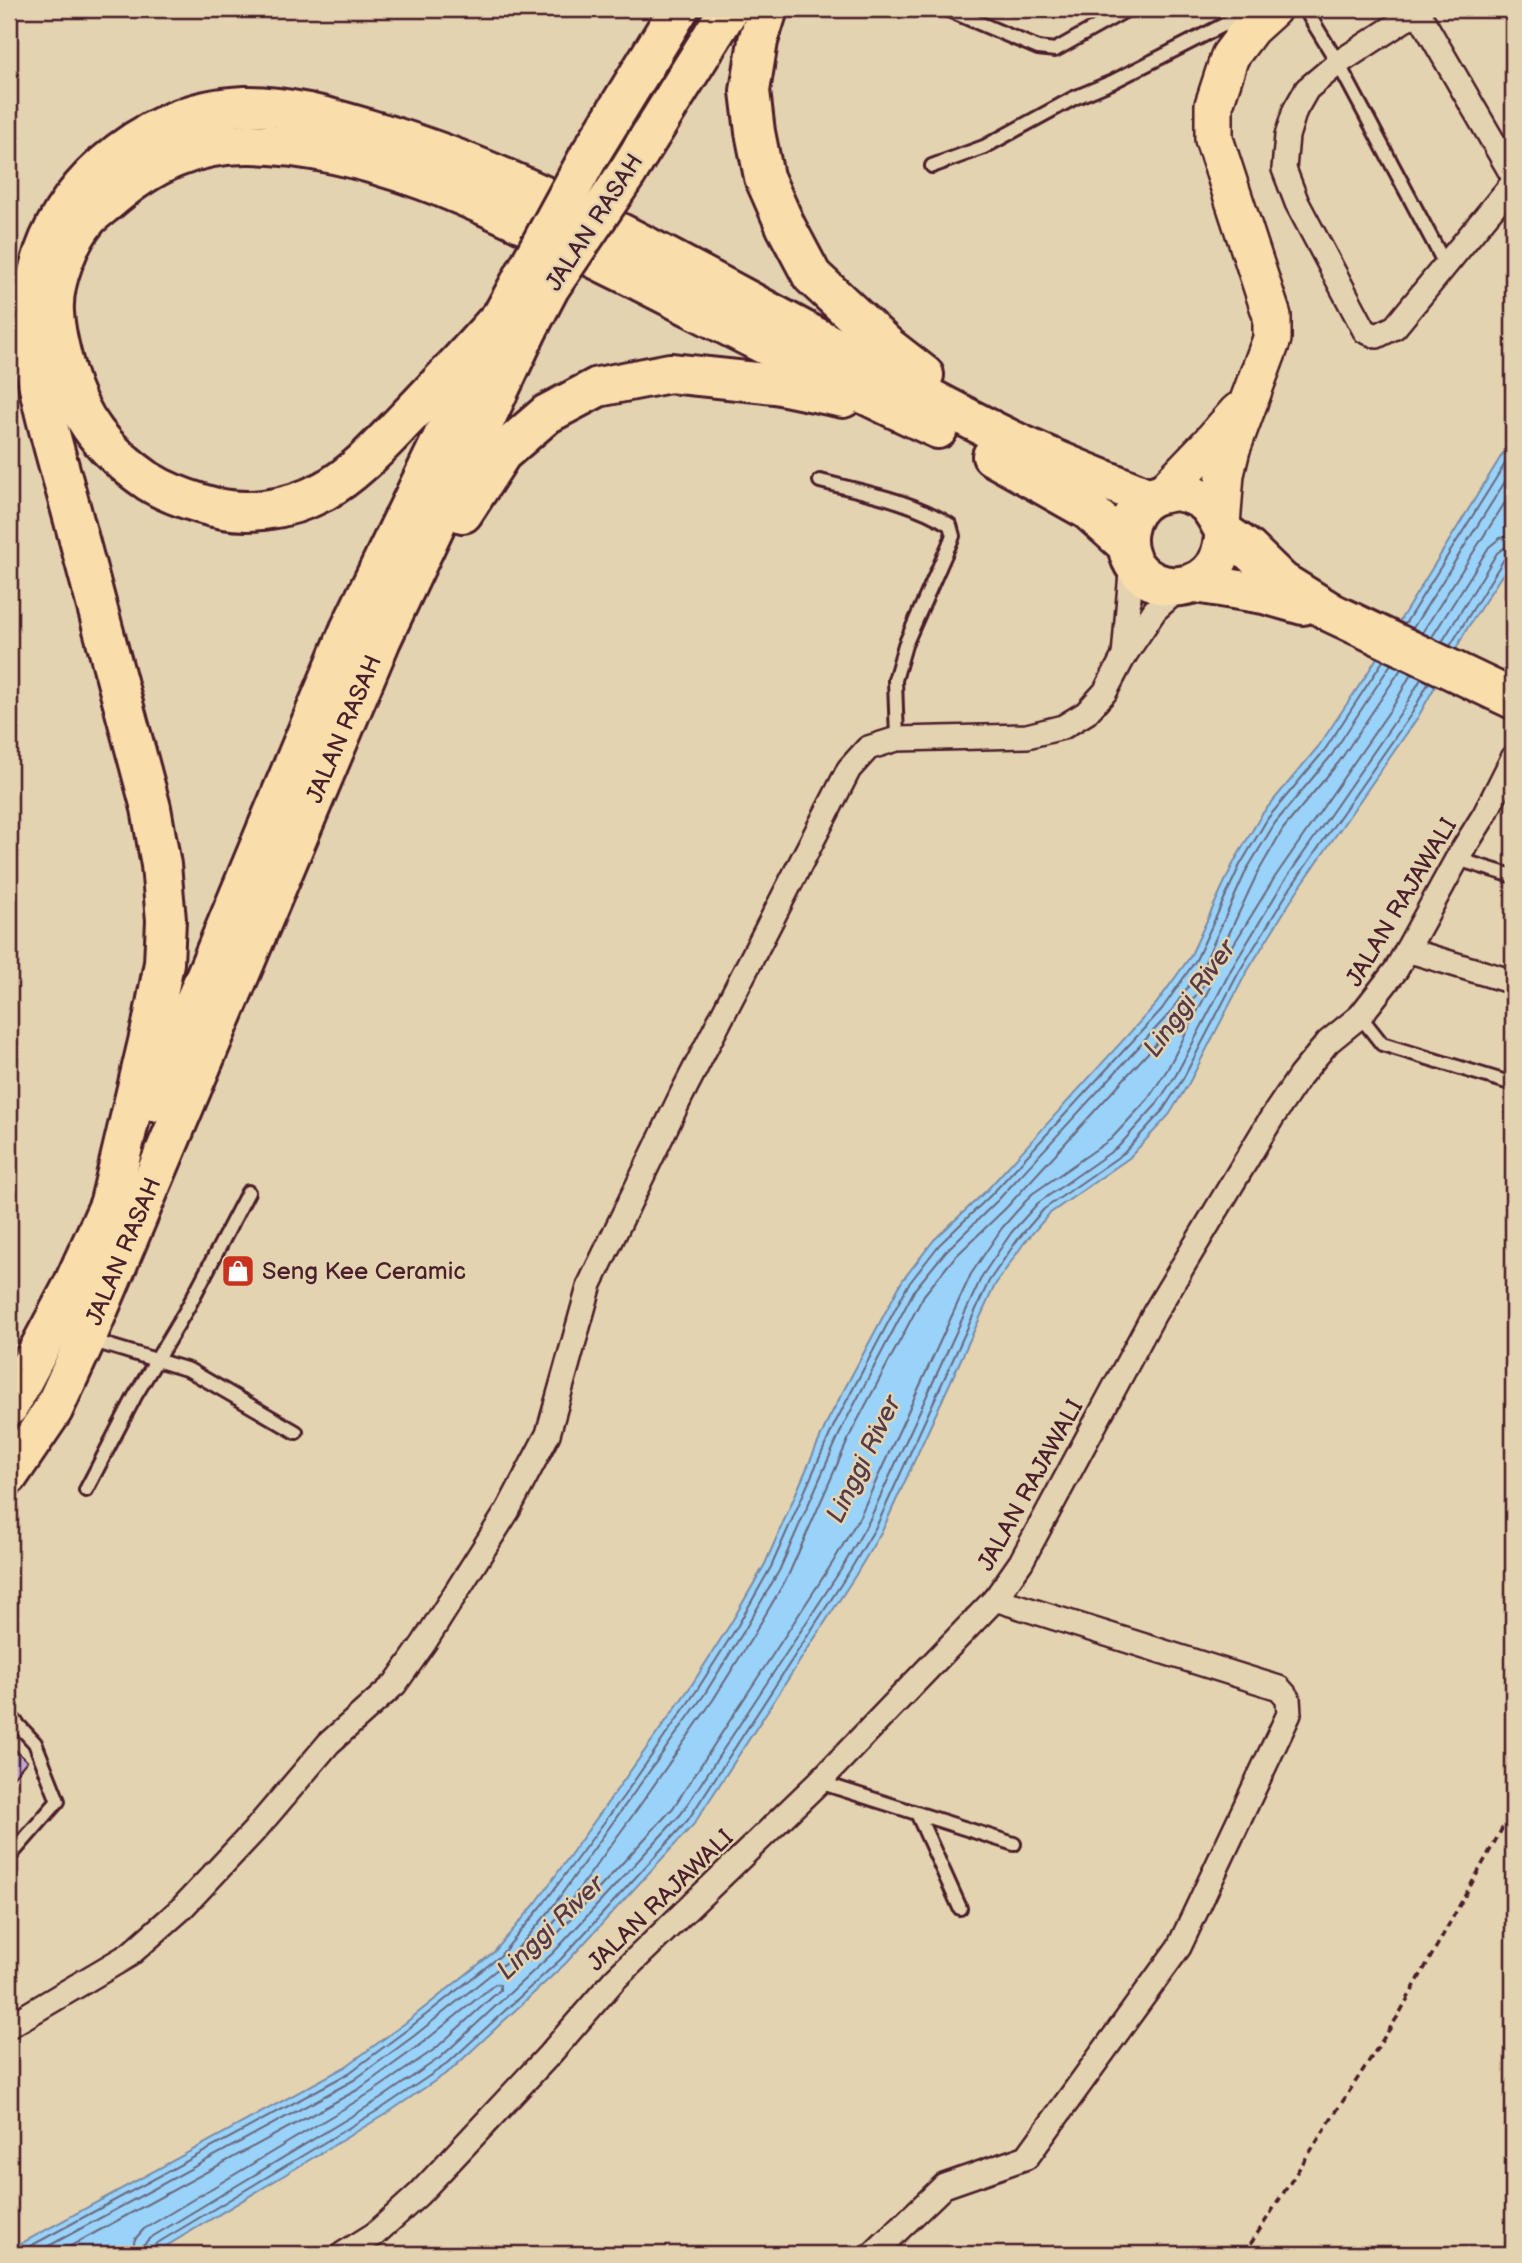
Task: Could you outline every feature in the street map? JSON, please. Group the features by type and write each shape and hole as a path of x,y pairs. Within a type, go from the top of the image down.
{"highway":[{"name":"JALAN RASAH","path":"9,1475 53,1410 86,1339 516,321 589,156 679,9"},
{"name":"JALAN RASAH","path":"9,1406 71,1289 109,1206 350,629 516,321 550,287 628,173 729,9"},
{"path":"768,9 758,41 750,92 755,132 764,177 812,276 888,347 1000,435"},
{"path":"109,1206 152,1025 164,963 166,920 161,865 151,808 47,419 32,345 32,309 53,227 83,183 127,144 165,124 204,111 247,106 300,112 415,142 473,164 577,211 1000,435 1156,495"},
{"path":"516,321 431,393 370,456 326,490 288,506 254,512 214,508 166,493 118,460 85,421 69,382 59,347 54,307 59,278 70,249 87,219 136,177 163,161 195,150 248,144 300,149 371,163 500,212 890,407 966,442 1088,510 1129,552 1140,572 1152,581 1166,586 1188,585 1264,594 1332,614"},
{"path":"381,640 502,453 547,414 598,387 670,373 775,384 890,407"},
{"path":"1129,552 1127,531 1131,518 1139,507 1156,495 1177,491 1192,494 1204,501 1223,529 1282,582 1332,614 1512,699"},
{"path":"1188,585 1207,575 1216,564 1223,529"}],"main road":[{"path":"1223,529 1225,474 1248,401 1272,339 1272,316 1214,139 1214,105 1230,56 1251,28 1272,9"},
{"path":"1156,495 1209,445 1248,401"}],"street":[{"path":"1513,176 1419,10 1338,63 1307,89 1295,110 1287,135 1284,169 1297,203 1365,331 1377,336 1395,327 1513,183"},
{"path":"1124,656 1129,552"},
{"path":"9,2026 129,1955 181,1909 255,1830 329,1743 395,1684 424,1643 508,1510 548,1434 590,1284 682,1094 849,769 868,748 897,739 1027,736 1063,727 1086,713 1105,692 1124,656 1155,610 1188,585"},
{"name":"JALAN RAJAWALI","path":"342,2254 375,2234 419,2194 549,2055 615,1979 819,1782 995,1599 1021,1562 1154,1314 1271,1119 1300,1076 1328,1042 1360,1016 1396,970 1511,768"},
{"path":"1407,950 1513,982"},
{"path":"873,2254 944,2186 1027,2157 1179,1947 1289,1714 1289,1698 1279,1688 995,1599"}],"lane":[{"path":"946,9 1038,48 1055,50 1128,9"},
{"path":"932,166 984,147 1074,98 1112,82 1255,9"},
{"path":"1305,9 1338,63 1445,264"},
{"path":"820,481 887,499 937,516 950,525 953,536 905,645 895,680 897,739"},
{"path":"1457,859 1513,876"},
{"path":"1360,1016 1382,1044 1513,1084"},
{"path":"86,1490 156,1359 188,1307 248,1192"},
{"path":"86,1339 189,1370 296,1432"},
{"path":"9,1715 35,1743 58,1801 9,1857"},
{"path":"819,1782 1014,1844"},
{"path":"917,1813 960,1908"}],"path":[{"path":"1244,2254 1398,2016 1513,1809"}],"water":[{"name":"Linggi River","path":"1513,437 1513,558 1468,627 1418,717 1297,891 1245,975 1189,1083 1169,1115 1129,1158 1049,1214 1024,1243 995,1285 883,1529 694,1824 565,1964 451,2070 389,2112 153,2254 9,2254 9,2250 345,2067 494,1952 536,1903 691,1686 731,1623 765,1564 828,1420 902,1281 934,1240 987,1190 1156,1004 1190,957 1234,862 1262,814 1318,747 1367,674"}],"building":[{"path":"9,1744 27,1761 9,1782"}],"place":[{"name":"Seng Kee Ceramic","path":"238,1271"}]}
